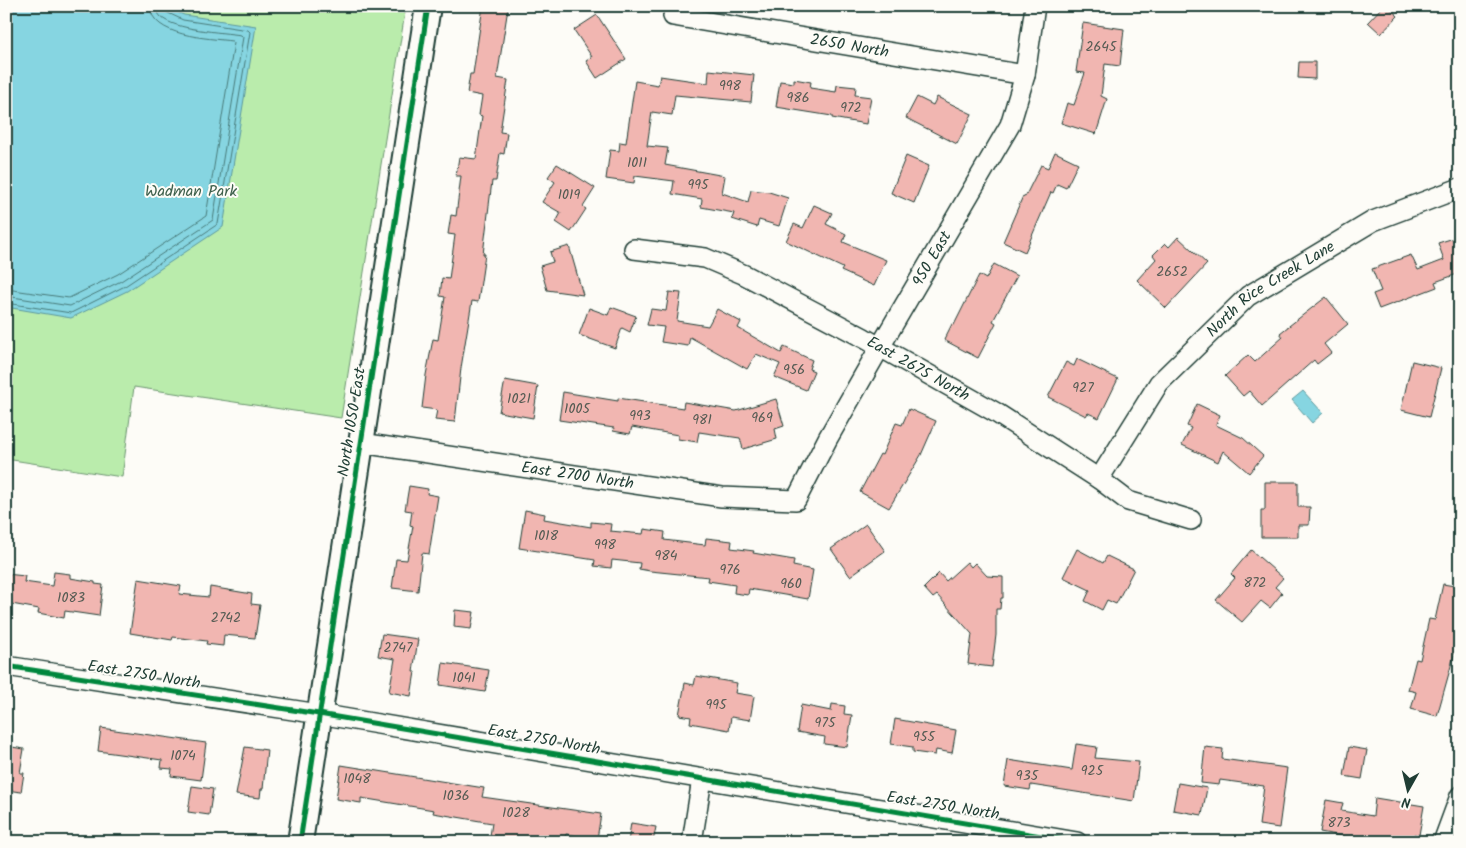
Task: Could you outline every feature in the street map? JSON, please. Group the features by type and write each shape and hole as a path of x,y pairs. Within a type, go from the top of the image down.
{"main road":[{"name":"North 1050 East","path":"300,842 428,6"}],"street":[{"name":"950 East","path":"796,500 880,347 1010,125 1025,75 1036,6"},
{"name":"2650 North","path":"673,16 1025,75"},
{"name":"North Rice Creek Lane","path":"1099,479 1159,384 1248,296 1373,221 1460,188"},
{"name":"East 2675 North","path":"634,249 705,258 745,275 880,347 995,412 1099,479 1128,500 1191,520"},
{"name":"East 2700 North","path":"361,443 722,497 796,500"},
{"name":"East 2750 North","path":"6,666 319,714 1077,842"},
{"path":"692,842 702,779"},
{"path":"1443,842 1460,796"}],"green space":[{"name":"Wadman Park","path":"6,6 406,6 341,418 134,387 122,477 6,459"}],"water":[{"path":"6,6 163,6 184,15 256,26 223,227 127,291 71,318 6,307"},
{"path":"1303,391 1323,413 1312,423 1292,400"}],"building":[{"path":"483,6 508,8 497,78 508,80 500,132 507,133 504,154 500,153 496,181 492,181 478,302 472,301 461,368 455,422 435,420 437,410 422,408 433,339 438,340 445,297 440,296 442,278 449,279 455,235 448,234 451,215 456,216 461,176 456,176 459,157 476,159 482,116 479,115 482,96 467,93 470,74 473,74"},
{"path":"1383,6 1387,6 1398,16 1381,34 1368,22"},
{"path":"597,15 626,59 597,78 586,61 592,57 574,30"},
{"path":"1083,23 1124,29 1120,66 1105,64 1101,96 1107,99 1096,134 1061,123 1067,103 1074,105 1085,73 1076,72"},
{"path":"1299,62 1315,62 1315,79 1298,78"},
{"path":"709,70 754,75 751,102 675,95 672,115 652,112 647,146 668,148 665,165 725,176 722,193 748,202 751,190 769,192 788,198 779,226 759,220 757,227 732,219 734,213 701,207 702,199 672,194 674,181 635,176 634,183 606,179 610,150 619,151 620,142 626,143 635,81 658,85 660,76 708,83"},
{"path":"794,79 811,82 810,88 836,92 837,85 856,87 855,95 871,97 866,124 832,118 832,116 776,107 780,81 794,83"},
{"path":"917,97 933,105 937,97 972,114 957,144 906,118"},
{"path":"1055,152 1078,163 1066,188 1057,184 1053,193 1051,192 1025,252 1003,242 1023,196 1025,197 1041,165 1048,168"},
{"path":"906,156 929,166 914,203 891,193"},
{"path":"557,164 595,188 583,207 586,209 571,232 556,222 561,213 542,202 555,182 548,177"},
{"path":"814,205 832,213 826,224 846,234 843,242 886,260 874,286 841,271 843,268 786,241 794,224 803,228"},
{"path":"1460,236 1460,273 1435,282 1437,287 1379,309 1373,294 1381,291 1372,269 1411,255 1418,270 1444,260 1438,243"},
{"path":"1178,237 1207,264 1166,308 1137,280 1156,259 1153,255 1165,243 1169,247"},
{"path":"569,246 583,295 547,290 540,266 553,262 550,252"},
{"path":"994,264 1017,276 993,321 996,323 978,358 944,340 952,324 954,325 979,275 986,279"},
{"path":"669,292 681,293 677,321 708,326 717,309 741,322 738,328 781,353 784,347 812,360 809,369 814,371 806,390 774,377 780,364 756,354 747,369 690,337 688,346 661,342 664,327 647,325 651,309 666,311"},
{"path":"1326,297 1348,324 1324,344 1331,353 1317,364 1314,360 1262,406 1249,391 1243,396 1225,376 1248,355 1255,362 1283,337 1280,333"},
{"path":"611,307 636,316 630,332 622,328 615,348 579,335 589,308 608,315"},
{"path":"1077,359 1118,379 1099,418 1088,413 1086,416 1048,397 1066,362 1074,366"},
{"path":"1412,361 1441,368 1429,417 1401,410"},
{"path":"505,380 538,386 533,418 499,412"},
{"path":"563,392 618,401 618,398 683,408 684,402 736,411 776,399 784,426 775,429 777,439 743,449 740,438 699,432 697,442 678,439 678,435 632,427 630,434 613,431 614,428 559,420"},
{"path":"1197,404 1220,415 1216,425 1243,438 1263,456 1249,473 1223,451 1218,462 1182,445 1191,428 1187,426"},
{"path":"909,409 936,421 921,455 889,508 860,492 880,454 882,455 896,423 902,425"},
{"path":"1265,482 1298,482 1298,507 1310,507 1309,525 1298,525 1298,537 1261,537 1261,510 1265,510"},
{"path":"409,486 428,489 427,494 438,496 429,554 422,553 418,591 392,588 396,559 407,560 413,526 410,525 412,511 405,510"},
{"path":"525,510 545,514 544,519 591,527 591,522 611,524 610,531 643,534 644,529 665,532 664,540 705,545 706,538 732,541 731,548 794,560 793,566 813,570 808,599 749,589 748,595 734,593 735,585 708,581 709,577 650,571 639,569 640,563 612,560 611,568 594,566 595,560 519,548"},
{"path":"866,524 885,551 850,576 831,549"},
{"path":"1077,549 1103,563 1107,556 1134,569 1116,604 1107,600 1102,610 1085,601 1090,590 1063,577"},
{"path":"1251,550 1283,578 1275,587 1282,593 1270,608 1261,601 1242,622 1216,600 1235,578 1231,574"},
{"path":"967,562 971,567 975,563 987,576 1003,577 1003,598 1001,598 1000,609 996,609 996,635 992,667 968,664 972,634 937,595 933,598 924,588 939,573 946,581"},
{"path":"54,572 70,574 70,578 103,585 99,616 65,611 64,618 38,613 39,609 6,603 6,574 25,576 24,582 52,586"},
{"path":"138,579 181,586 179,594 209,597 210,587 252,594 251,604 260,605 255,638 224,635 223,646 206,644 207,641 173,637 172,640 130,633"},
{"path":"1443,584 1460,587 1460,639 1437,716 1411,709 1416,692 1408,690 1416,659 1420,660 1429,619 1435,620"},
{"path":"455,610 474,612 471,629 454,627"},
{"path":"382,634 418,639 411,696 389,692 395,659 378,656"},
{"path":"443,663 489,670 485,692 440,685"},
{"path":"696,676 737,683 735,693 754,696 750,720 731,717 729,730 690,723 691,717 679,715 685,683 694,685"},
{"path":"832,704 845,706 844,714 852,715 847,747 824,744 825,737 797,732 801,705 831,711"},
{"path":"895,719 956,730 952,753 936,750 935,755 913,752 913,747 891,744"},
{"path":"101,728 206,743 201,780 171,776 172,769 161,768 162,760 98,751"},
{"path":"1076,744 1097,747 1095,758 1139,762 1134,801 1031,785 1030,790 1004,786 1008,760 1072,770"},
{"path":"6,746 24,749 20,773 24,773 21,792 6,790"},
{"path":"245,747 267,750 263,789 261,789 260,798 236,795"},
{"path":"1205,747 1223,749 1222,759 1287,768 1279,828 1259,825 1264,786 1220,780 1219,785 1201,783"},
{"path":"1349,747 1367,750 1362,779 1344,776"},
{"path":"341,765 484,788 482,797 601,814 597,839 566,834 564,841 536,836 535,842 529,842 490,836 492,823 433,813 434,810 361,798 361,803 336,799"},
{"path":"1178,783 1207,788 1202,815 1173,810"},
{"path":"192,786 213,789 209,815 188,812"},
{"path":"1375,798 1424,806 1419,835 1414,834 1413,842 1374,842 1320,832 1326,800 1343,803 1341,811 1373,816"},
{"path":"631,823 656,827 653,842 628,842"}],"cycle path":[{"path":"300,842 428,6"},
{"path":"6,666 319,714 1077,842"}]}
